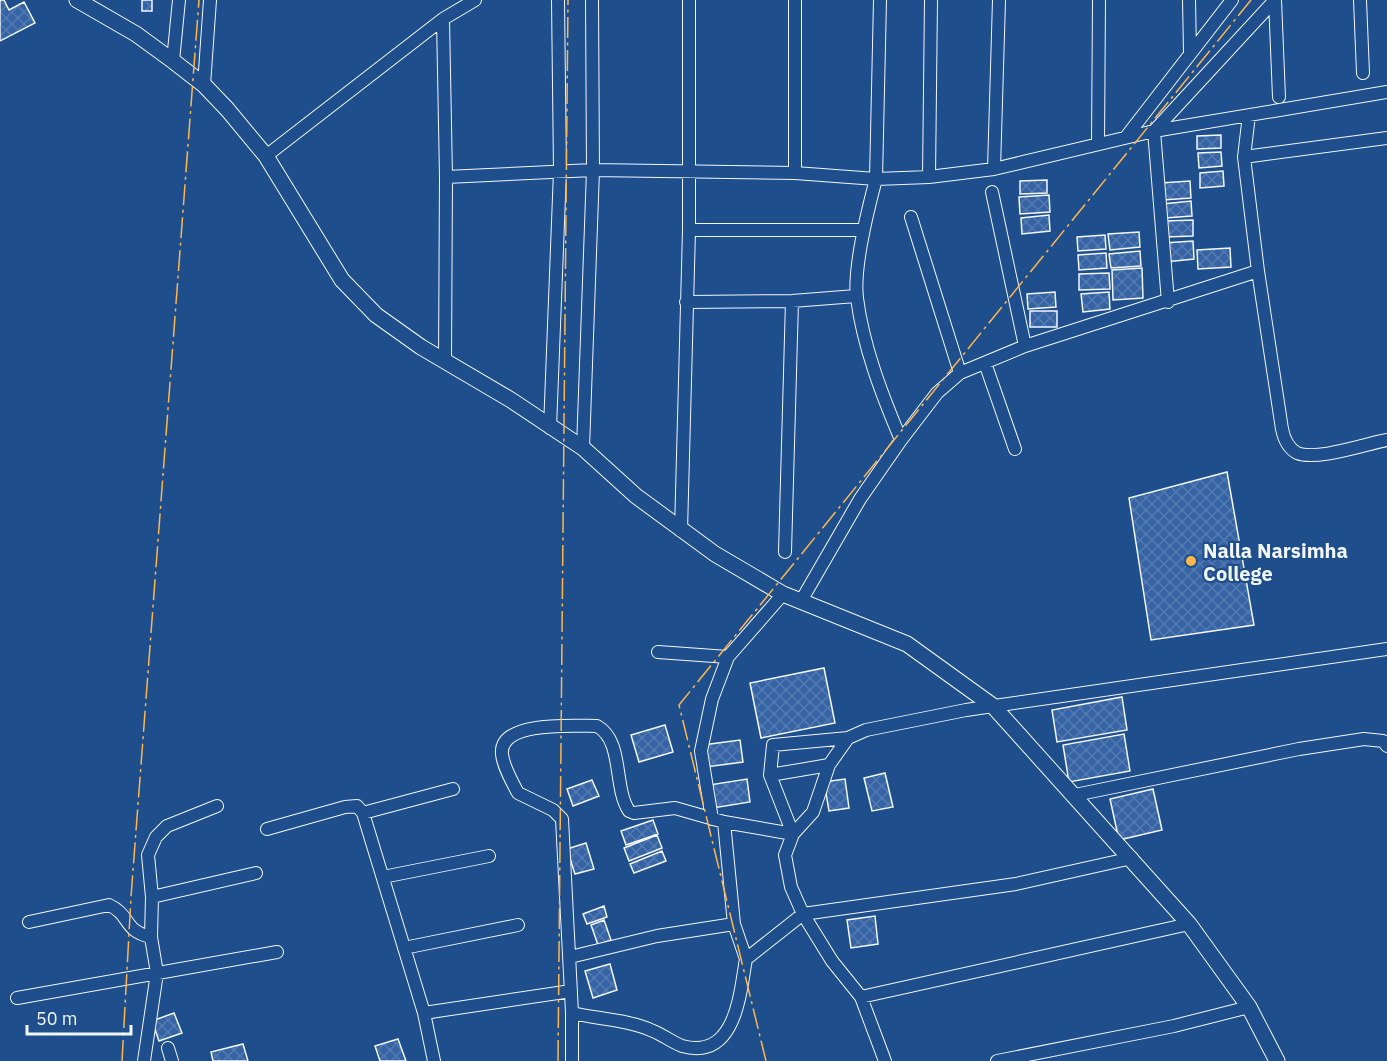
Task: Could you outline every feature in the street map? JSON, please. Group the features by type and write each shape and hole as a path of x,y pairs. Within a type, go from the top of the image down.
{"street":[{"path":"77,0 136,34 204,85 266,156 342,280 376,315 445,362 511,400 583,448 636,496 715,554 783,594 907,644 993,706 1189,924 1249,1007 1277,1061"},
{"path":"173,61 179,0"},
{"path":"204,85 210,0"},
{"path":"266,156 443,19 475,0"},
{"path":"550,428 560,171 558,0"},
{"path":"583,448 593,170 592,0"},
{"path":"681,531 689,230 689,0"},
{"path":"795,0 795,173"},
{"path":"880,0 876,179 863,230 856,296 882,396 901,440"},
{"path":"929,177 931,0"},
{"path":"994,169 999,0"},
{"path":"1098,144 1099,0"},
{"path":"1189,0 1190,53"},
{"path":"1126,137 1232,0"},
{"path":"1275,0 1279,97"},
{"path":"1168,302 1154,130 1275,0"},
{"path":"1360,0 1363,73"},
{"path":"443,19 446,177 445,362"},
{"path":"446,177 593,170 795,173 876,179 929,177 994,169 1154,130 1387,92"},
{"path":"1249,115 1244,157 1258,271 1282,429 1289,447 1298,453 1313,455 1387,440"},
{"path":"1244,157 1387,138"},
{"path":"992,192 1025,346"},
{"path":"911,217 960,373"},
{"path":"689,230 863,230"},
{"path":"801,602 860,499 901,440 938,393 960,373 1025,346 1168,302 1258,271"},
{"path":"686,302 792,301 856,296"},
{"path":"785,552 792,301"},
{"path":"985,363 1015,449"},
{"path":"572,1013 651,1030 683,1047 704,1049 718,1043 730,1031 747,959 734,924 718,820 701,747 712,699 728,657 783,594"},
{"path":"794,834 770,775 773,745 848,738 866,730 890,724 993,706 1387,649"},
{"path":"658,652 728,657"},
{"path":"572,1061 570,957 562,819 553,810 518,793 502,755 503,746 512,736 532,727 597,726 606,731 611,740 621,794 629,811 634,813 675,808 718,820 794,834"},
{"path":"848,738 829,765 813,813 794,834 785,855 791,887 803,914 832,961 861,997 885,1061"},
{"path":"1075,795 1364,739 1383,741 1387,746"},
{"path":"770,775 829,765"},
{"path":"363,813 453,789"},
{"path":"144,1061 157,973 152,937 152,897 147,855 156,837 167,826 217,806"},
{"path":"267,829 345,807 357,806 363,813 424,1013 434,1061"},
{"path":"383,877 489,856"},
{"path":"747,959 803,914 1016,884 1132,858"},
{"path":"152,897 256,873"},
{"path":"29,922 109,905 120,910 129,927 139,934 152,937"},
{"path":"570,957 657,936 734,924"},
{"path":"861,997 1189,924"},
{"path":"404,948 518,925"},
{"path":"17,998 277,952"},
{"path":"424,1013 571,991"},
{"path":"997,1061 1174,1026 1249,1007"},
{"path":"168,1048 172,1061"}],"building":[{"path":"0,0 4,0 9,10 24,2 35,23 0,41"},
{"path":"142,0 152,0 152,11 142,11"},
{"path":"1221,135 1221,148 1197,149 1197,136"},
{"path":"1221,152 1222,166 1199,168 1198,153"},
{"path":"1223,171 1224,186 1200,188 1200,173"},
{"path":"1047,180 1047,193 1020,194 1020,181"},
{"path":"1190,181 1191,198 1163,200 1161,183"},
{"path":"1049,195 1050,212 1020,214 1019,197"},
{"path":"1191,201 1192,216 1165,218 1163,204"},
{"path":"1049,215 1050,231 1022,234 1021,218"},
{"path":"1193,220 1193,236 1165,237 1165,221"},
{"path":"1139,232 1140,247 1110,250 1108,234"},
{"path":"1105,235 1106,249 1078,251 1077,237"},
{"path":"1193,241 1194,259 1165,262 1164,243"},
{"path":"1230,248 1231,267 1198,269 1197,250"},
{"path":"1140,251 1141,266 1111,268 1109,254"},
{"path":"1106,253 1107,268 1079,270 1078,255"},
{"path":"1142,268 1143,298 1113,300 1112,270"},
{"path":"1109,273 1110,289 1079,290 1079,274"},
{"path":"1055,292 1056,307 1028,309 1027,294"},
{"path":"1109,292 1110,309 1083,312 1081,294"},
{"path":"1030,311 1057,311 1057,327 1030,327"},
{"name":"Nalla Narsimha College","path":"1227,472 1254,625 1151,640 1129,498"},
{"path":"824,668 835,723 761,738 750,683"},
{"path":"1122,697 1127,730 1057,742 1052,710"},
{"path":"665,725 673,752 639,762 631,735"},
{"path":"1124,734 1130,771 1069,782 1063,745"},
{"path":"740,740 743,762 706,767 703,745"},
{"path":"885,773 893,807 872,811 864,778"},
{"path":"747,779 750,802 713,808 709,785"},
{"path":"845,779 849,808 829,811 824,782"},
{"path":"592,780 599,796 573,806 567,789"},
{"path":"1153,789 1162,830 1119,840 1110,799"},
{"path":"653,820 658,834 626,845 621,831"},
{"path":"657,835 662,848 629,861 624,848"},
{"path":"586,843 594,869 575,874 567,849"},
{"path":"662,851 666,861 634,873 630,864"},
{"path":"604,906 607,917 587,924 583,914"},
{"path":"875,916 878,944 851,948 847,920"},
{"path":"604,920 611,940 598,945 591,925"},
{"path":"610,964 617,990 593,998 585,971"},
{"path":"174,1013 182,1033 159,1041 152,1021"},
{"path":"398,1039 406,1061 380,1061 375,1046"},
{"path":"243,1044 248,1061 213,1061 211,1052"}],"power":[{"path":"122,1061 131,897 199,0"},
{"path":"558,1061 568,0"},
{"path":"766,1061 679,705 1251,0"}],"place":[{"name":"Nalla Narsimha College","path":"1191,561"}]}
